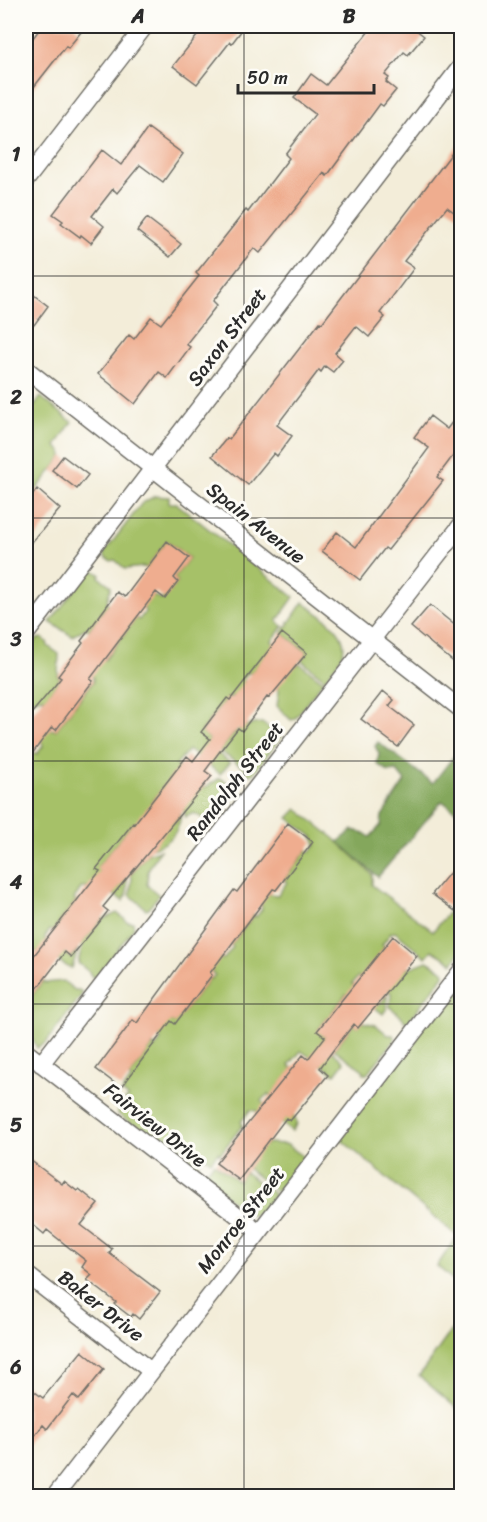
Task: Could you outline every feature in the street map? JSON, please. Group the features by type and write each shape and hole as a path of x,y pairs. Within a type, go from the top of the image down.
{"street":[{"path":"26,180 145,26"},
{"name":"Saxon Street","path":"26,634 462,65"},
{"name":"Spain Avenue","path":"26,369 462,710"},
{"name":"Randolph Street","path":"41,1064 462,524"},
{"name":"Monroe Street","path":"55,1497 462,970"},
{"name":"Fairview Drive","path":"26,1052 259,1232"},
{"name":"Baker Drive","path":"26,1274 151,1371"}],"green space":[{"path":"41,397 72,422 56,446 63,456 26,503 26,416"},
{"path":"155,496 169,497 169,503 176,503 294,597 277,621 283,626 272,641 274,644 251,674 248,672 237,700 232,696 227,698 201,731 210,739 207,744 230,763 220,774 188,750 176,765 179,767 151,803 174,822 181,814 176,832 163,844 151,848 156,841 133,823 97,868 119,887 127,878 127,895 123,901 102,887 82,887 74,899 76,901 53,931 50,930 45,937 45,941 47,940 71,958 78,949 72,968 48,953 26,950 26,762 33,752 37,754 43,746 38,728 56,730 93,682 93,677 88,674 88,662 105,660 136,618 139,620 145,612 140,593 162,600 178,582 174,578 189,558 167,541 147,568 125,569 115,560 111,561 105,557 104,553 142,503"},
{"path":"90,570 100,574 99,577 111,586 108,604 89,630 86,628 72,636 50,622"},
{"path":"303,602 332,624 342,639 344,647 342,655 325,679 301,660 307,652 282,633"},
{"path":"42,638 59,654 58,676 60,679 45,699 41,697 26,702 26,654 37,639"},
{"path":"292,663 296,666 299,663 323,681 295,719 291,720 277,706 279,690 277,688"},
{"path":"262,723 281,737 253,774 249,775 245,769 220,751 237,731"},
{"path":"378,742 433,783 461,747 462,816 442,801 378,877 338,842 353,830 370,837 381,825 382,816 405,781 397,771 389,772 377,764 379,754 375,746"},
{"path":"220,778 236,788 238,792 209,830 208,821 194,813 185,817 183,811 197,786 202,789"},
{"path":"297,809 334,838 372,874 372,885 433,931 450,911 461,920 461,951 453,963 432,950 426,957 395,932 391,933 382,945 385,947 360,978 358,977 352,984 380,1004 387,995 387,1008 383,1014 362,998 346,994 318,1030 325,1037 322,1042 344,1062 335,1074 301,1051 289,1065 293,1069 271,1096 268,1094 262,1101 264,1105 294,1116 297,1124 292,1131 264,1110 262,1112 250,1110 241,1122 243,1125 220,1154 218,1152 211,1161 204,1156 193,1171 118,1114 118,1110 128,1097 122,1092 131,1079 129,1077 153,1045 155,1048 161,1040 155,1022 167,1020 175,1023 210,978 215,975 205,968 204,957 224,959 233,947 231,945 254,915 256,917 262,909 260,893 278,895 287,882 284,880 307,850 310,852 316,845 313,837 288,818"},
{"path":"160,850 148,870 147,885 159,895 146,909 130,895 132,877 130,875 147,854"},
{"path":"117,913 128,922 133,922 134,928 96,977 92,977 78,963 81,944 101,920"},
{"path":"427,961 444,971 444,975 408,1022 404,1021 390,1007 391,993 388,991 403,966 407,969"},
{"path":"461,970 461,1287 437,1266 457,1236 334,1134"},
{"path":"43,981 45,983 63,981 83,993 46,1043 37,1048 33,1040 26,1039 26,1003"},
{"path":"362,1022 376,1025 388,1035 393,1035 395,1040 367,1074 364,1074 363,1070 334,1049 354,1024 358,1027"},
{"path":"267,1143 286,1144 304,1157 277,1192 248,1169 247,1165 262,1144 265,1146"},
{"path":"214,1163 238,1181 245,1172 275,1195 260,1213 252,1216 200,1177"},
{"path":"461,1317 461,1412 419,1376"}],"building":[{"path":"42,26 74,26 81,32 68,48 66,46 26,97 26,47"},
{"path":"205,26 245,26 197,84 173,66"},
{"path":"373,26 411,26 424,36 408,55 404,52 385,75 389,78 386,82 396,90 383,106 380,104 327,176 324,173 260,253 254,248 213,301 217,305 186,344 190,347 167,378 159,372 135,404 98,374 129,335 134,339 151,317 161,324 199,276 196,273 246,210 248,212 289,158 285,154 315,114 294,98 311,74 326,85"},
{"path":"148,128 183,154 163,182 140,165 117,193 113,189 92,216 104,226 91,243 61,223 63,221 53,214 102,150 121,165"},
{"path":"462,140 462,218 447,207 404,261 414,268 380,313 385,317 369,337 356,326 335,353 343,360 333,372 325,366 321,372 319,370 277,425 292,436 277,456 274,453 248,485 212,456 227,438 229,439 320,322 322,323"},
{"path":"147,218 181,244 170,257 137,231"},
{"path":"26,289 48,306 34,325 26,318"},
{"path":"462,409 462,444 437,477 443,481 388,550 385,548 360,580 322,551 337,532 356,547 429,448 414,437 430,416 447,429"},
{"path":"63,456 88,475 77,489 52,470"},
{"path":"37,489 60,509 26,549 26,504"},
{"path":"167,541 189,558 174,578 178,582 165,599 156,592 90,679 93,681 56,730 52,727 26,762 26,720 61,678 58,676 117,592 125,597"},
{"path":"430,605 462,631 462,669 411,627"},
{"path":"282,633 307,653 269,698 267,697 242,731 238,728 205,771 212,776 103,907 108,911 98,924 71,957 65,952 26,1003 26,953 32,958 100,871 96,869 187,756 193,761 210,739 201,732 227,698 230,700"},
{"path":"383,691 394,700 389,706 414,725 398,747 361,719"},
{"path":"288,823 313,842 276,890 273,889 175,1024 171,1021 121,1088 96,1069 133,1020 137,1023 234,890 237,892"},
{"path":"462,858 462,902 455,911 432,894"},
{"path":"393,936 417,956 358,1028 354,1024 334,1049 320,1068 328,1075 290,1121 286,1118 239,1180 216,1163 303,1055 308,1059 325,1037 317,1031"},
{"path":"26,1157 62,1184 64,1181 77,1191 79,1189 98,1204 81,1225 112,1249 109,1253 160,1292 139,1319 133,1314 131,1317 114,1304 116,1302 87,1280 92,1275 82,1267 86,1261 47,1230 44,1234 26,1219"},
{"path":"82,1351 104,1369 79,1400 73,1395 47,1429 43,1425 26,1447 26,1385 43,1398"}]}
